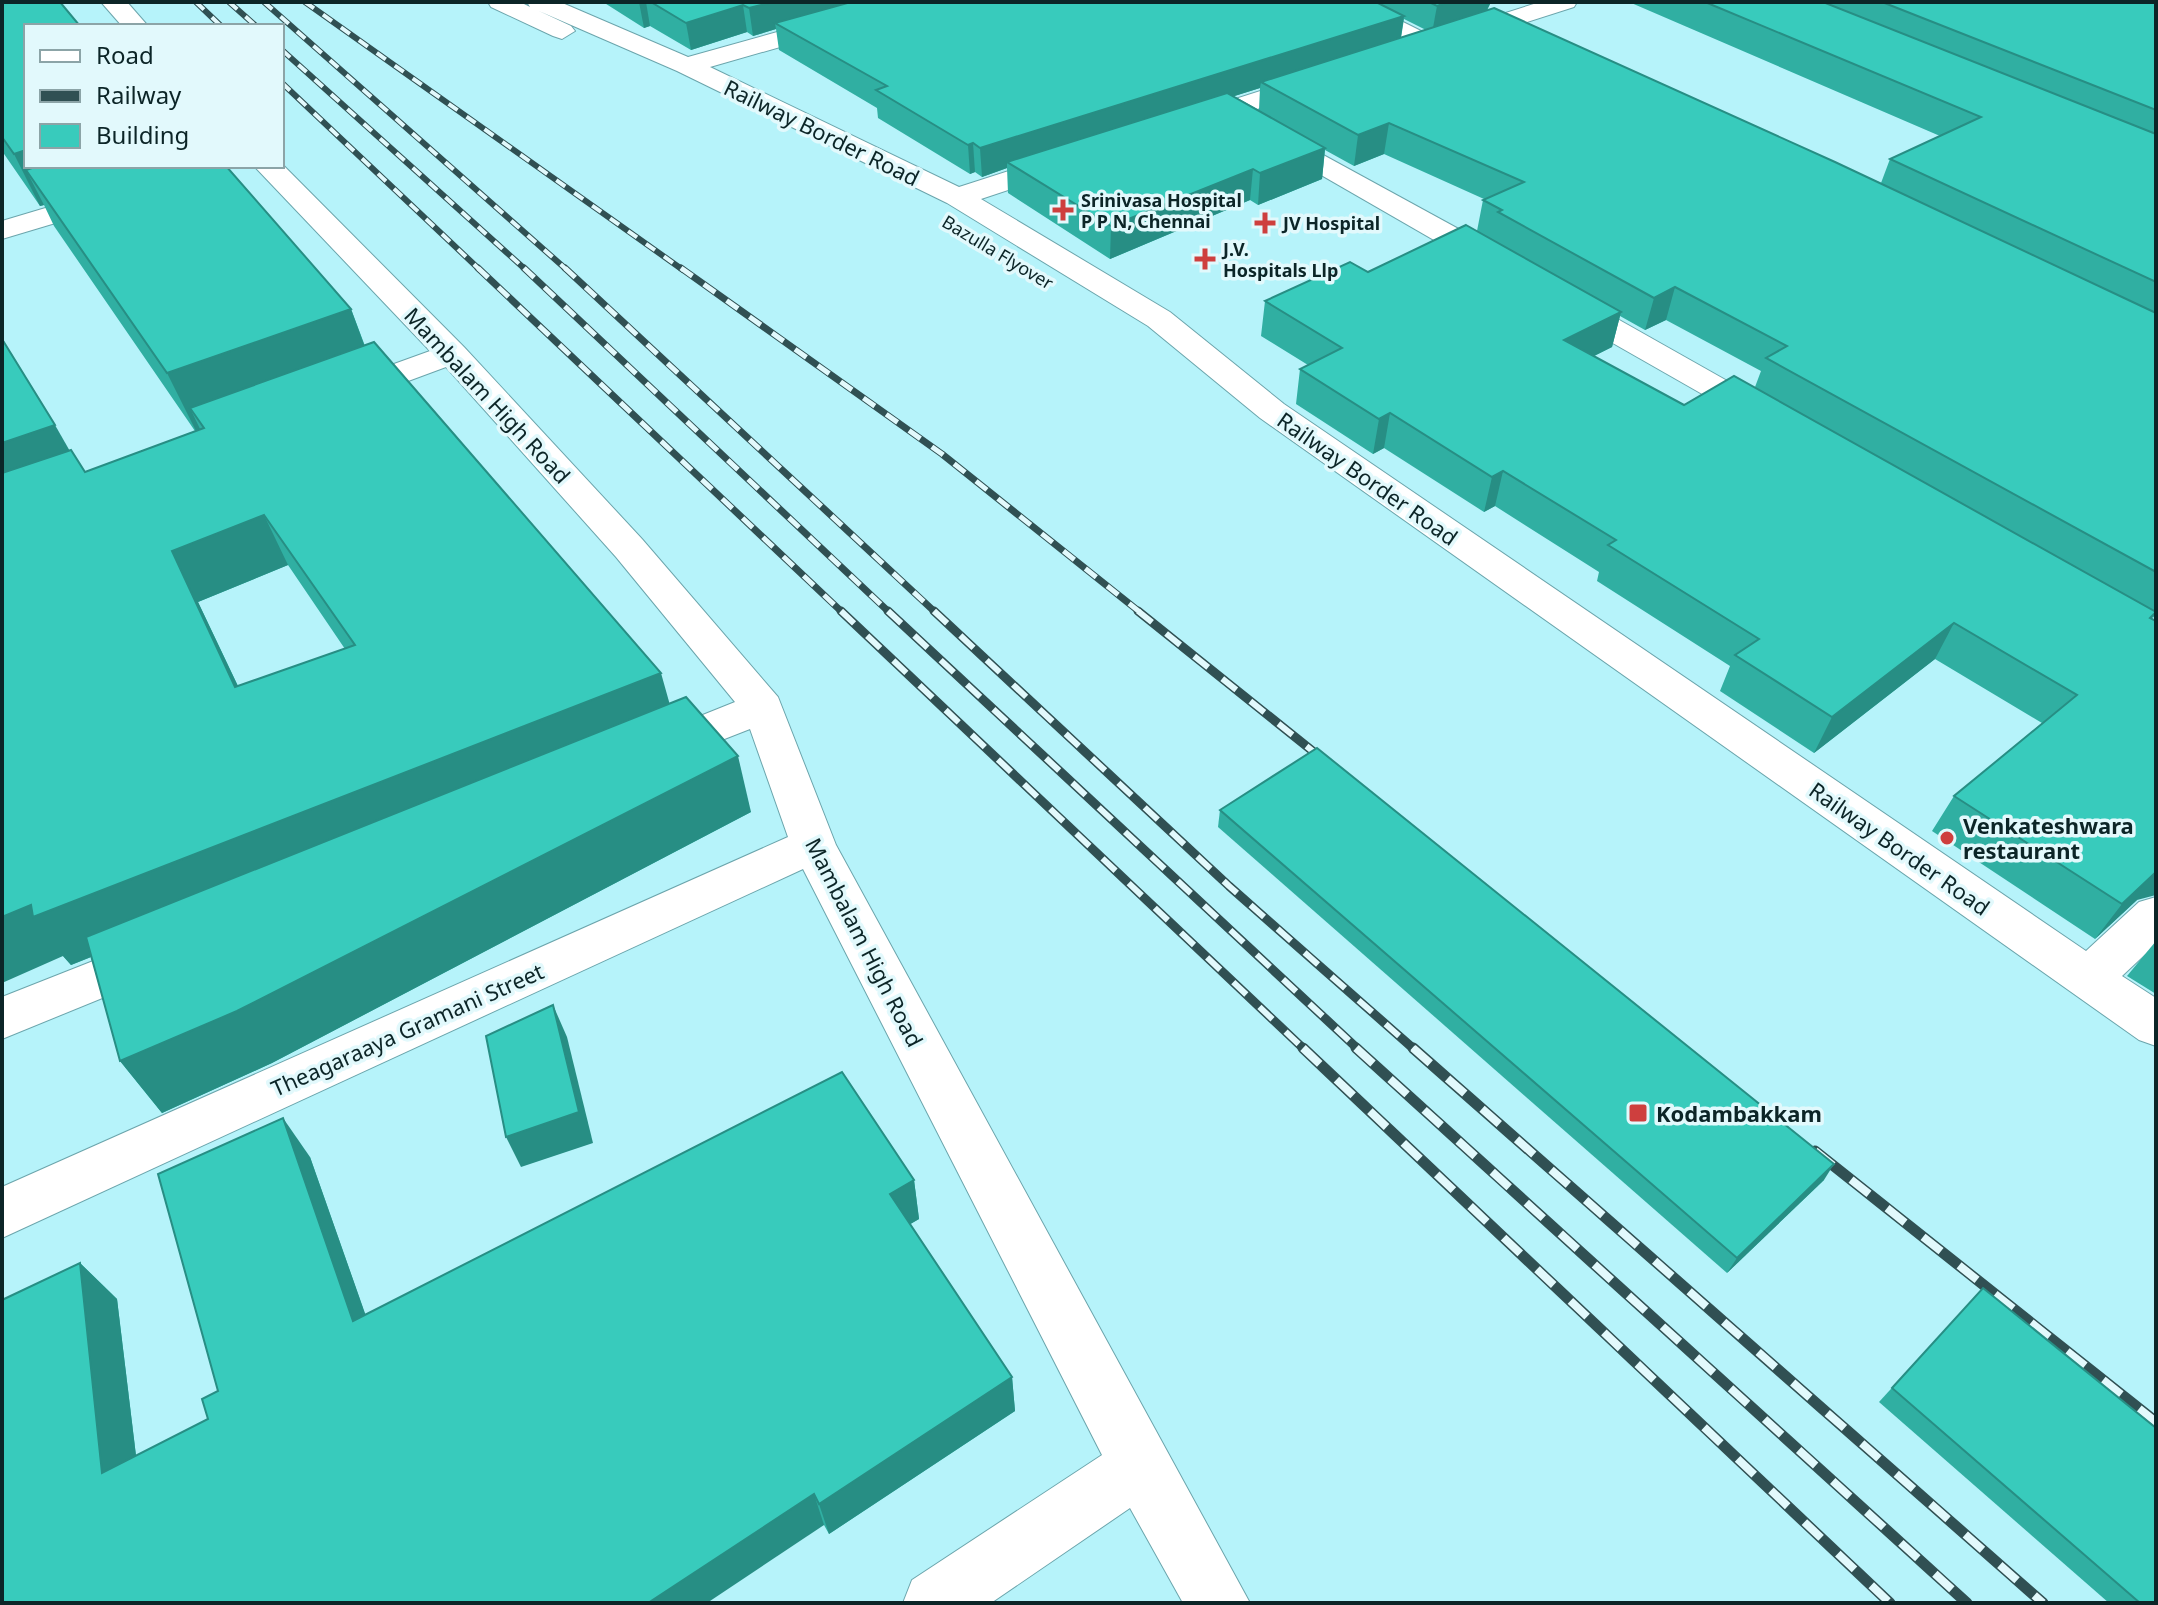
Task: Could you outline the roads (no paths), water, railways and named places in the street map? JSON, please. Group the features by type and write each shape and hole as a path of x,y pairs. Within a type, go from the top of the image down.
{"street":[{"path":"113,2 134,24"},
{"name":"Bazulla Flyover","path":"500,2 600,48 686,95 870,176 1272,411"},
{"name":"Railway Border Road","path":"539,2 686,66 957,197 1159,319 1272,411 2156,1025"},
{"path":"686,66 911,2"},
{"path":"1344,2 1428,44"},
{"path":"1400,54 1565,2"},
{"path":"1502,23 1530,37"},
{"path":"1168,129 1343,72"},
{"path":"1228,110 1796,434"},
{"path":"957,197 1093,153"},
{"path":"2,230 209,168"},
{"name":"Mambalam High Road","path":"270,168 452,354 629,548 763,707 813,845 1140,1466 1218,1603"},
{"path":"317,404 452,354"},
{"path":"617,767 763,707"},
{"name":"Theagaraaya Gramani Street","path":"2,1213 813,845"},
{"path":"2088,978 2156,915"},
{"path":"2,1018 192,940"},
{"path":"935,1603 1140,1466"}],"railway":[{"path":"196,2 219,24"},
{"path":"229,2 254,24"},
{"path":"264,2 567,270"},
{"path":"305,2 683,270"},
{"path":"284,52 526,270"},
{"path":"284,85 480,270"},
{"path":"478,268 843,613"},
{"path":"524,268 890,613"},
{"path":"565,268 936,613"},
{"path":"681,268 942,454 1141,613"},
{"path":"841,611 1305,1050"},
{"path":"888,611 1359,1050"},
{"path":"934,611 1229,886 1415,1050"},
{"path":"1138,611 1330,765"},
{"path":"1303,1048 1890,1603"},
{"path":"1356,1048 1967,1603"},
{"path":"1413,1048 2043,1603"},
{"path":"1815,1151 2156,1422"}],"place":[{"name":"Srinivasa Hospital P P N, Chennai","path":"1063,210"},
{"name":"JV Hospital","path":"1265,223"},
{"name":"J.V. Hospitals Llp","path":"1205,259"},
{"name":"Venkateshwara restaurant","path":"1947,838"},
{"name":"Kodambakkam","path":"1638,1113"}]}
